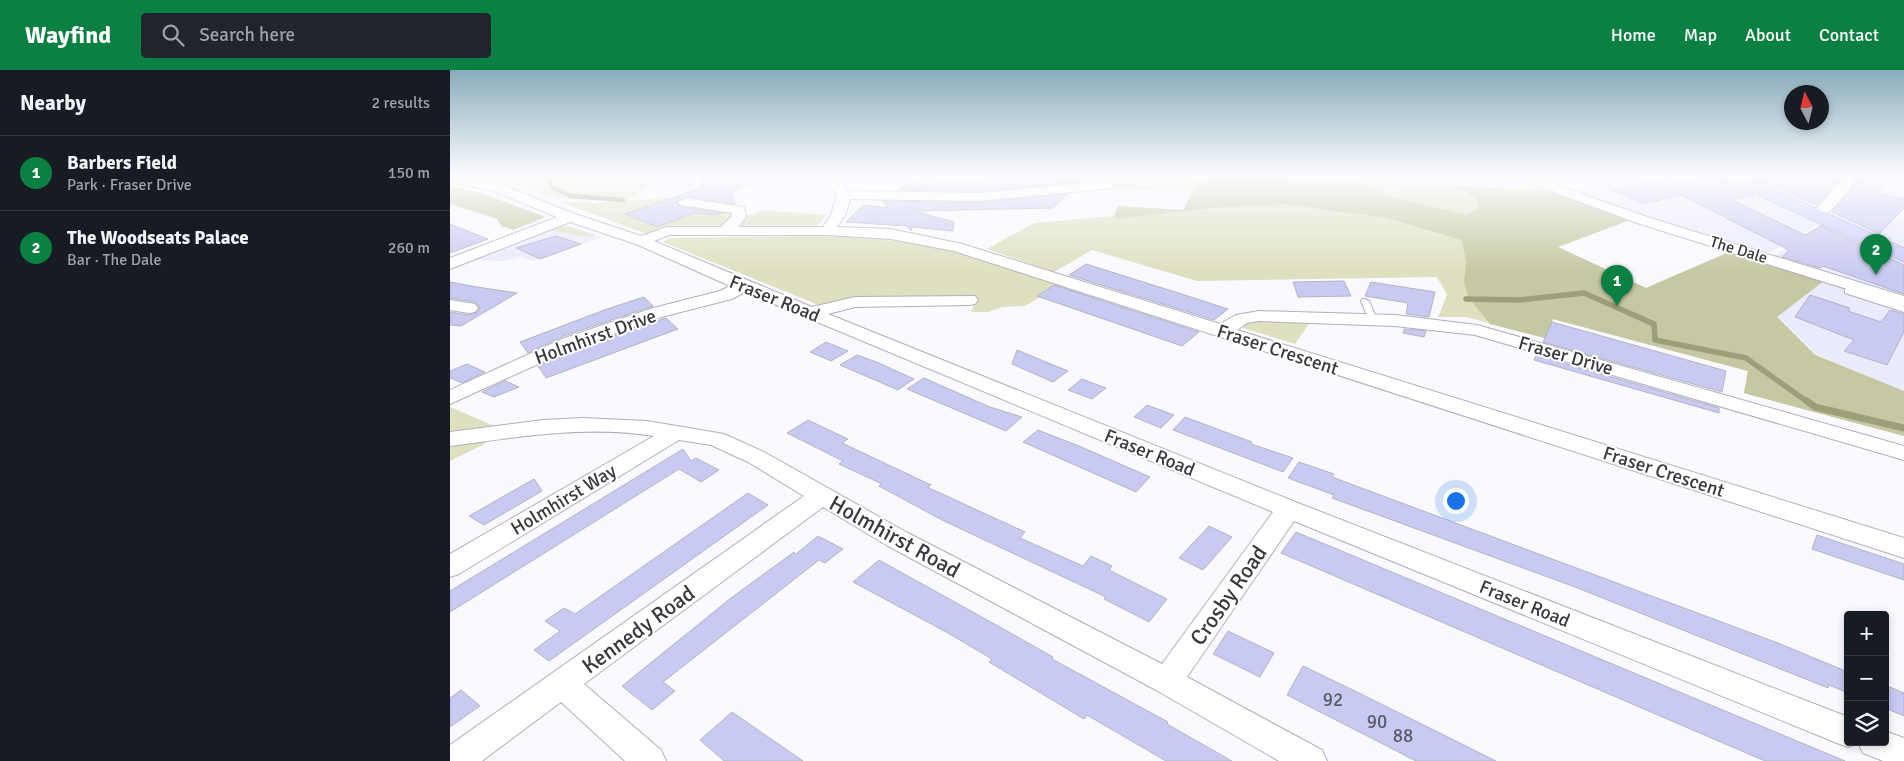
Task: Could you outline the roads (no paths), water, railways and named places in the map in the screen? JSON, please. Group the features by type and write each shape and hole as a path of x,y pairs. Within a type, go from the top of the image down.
{"highway":[{"path":"1799,208 1904,256"}],"street":[{"name":"Fraser Road","path":"549,208 641,241 744,286 1289,509 1844,730"},
{"path":"726,230 740,216 739,210 727,208"},
{"path":"827,231 838,215 840,208"},
{"name":"The Dale","path":"1609,208 1904,302"},
{"path":"1814,215 1825,208"},
{"path":"451,263 570,217"},
{"name":"Fraser Crescent","path":"641,241 667,231 827,231 891,234 957,246 1904,548"},
{"name":"Holmhirst Drive","path":"450,398 577,340 659,312 726,295 744,286"},
{"path":"811,313 855,302 969,300"},
{"path":"450,305 470,308"},
{"name":"Fraser Drive","path":"1221,331 1242,319 1258,316 1442,324 1477,330 1879,444 1904,453"},
{"name":"Holmhirst Road","path":"450,438 543,427 583,425 677,432 716,439 756,457 896,539 1167,682 1310,761"},
{"name":"Holmhirst Way","path":"450,567 677,432"},
{"name":"Kennedy Road","path":"455,761 822,496"},
{"name":"Crosby Road","path":"1167,682 1289,509"},
{"path":"562,684 650,761"},
{"path":"1884,746 1904,754"}],"lane":[{"path":"1848,291 1904,310"},
{"path":"1365,301 1373,320"}],"waterway":[{"path":"1466,299 1519,300 1584,293 1654,324 1655,340 1746,358 1809,403"},
{"path":"1807,401 1815,407 1904,428"}],"place":[{"name":"The Woodseats Palace","path":"1876,275"},
{"name":"Barbers Field","path":"1617,306"}]}
